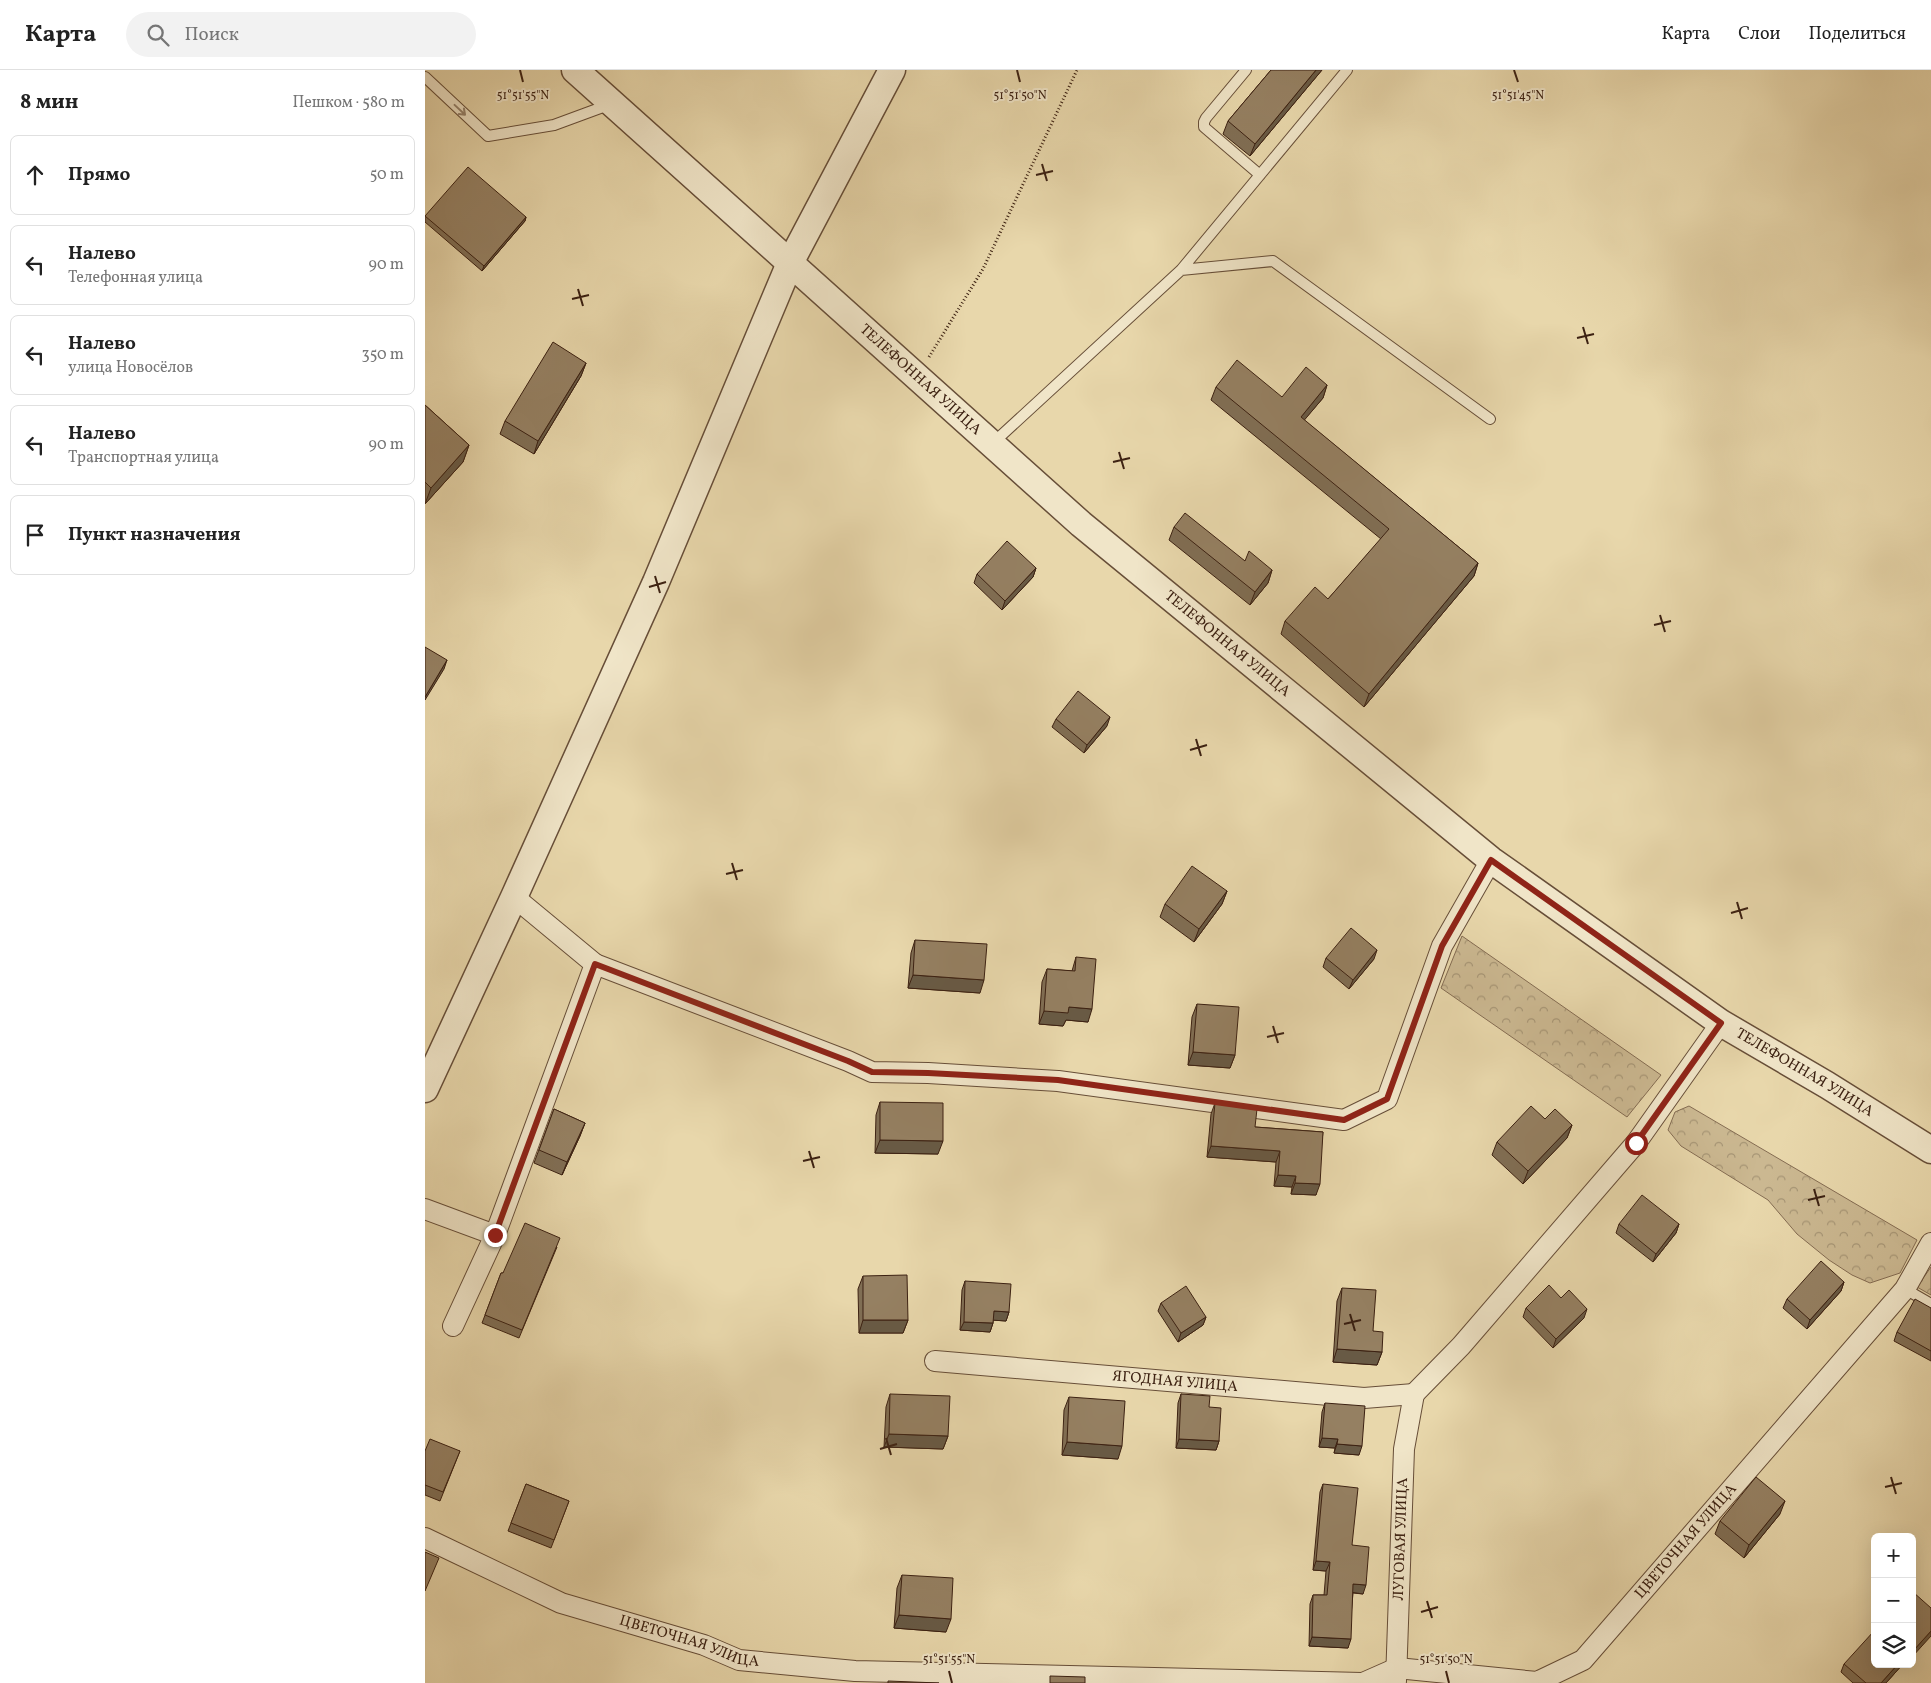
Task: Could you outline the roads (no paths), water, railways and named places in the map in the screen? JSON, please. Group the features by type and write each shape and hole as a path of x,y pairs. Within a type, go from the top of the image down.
{"street":[{"name":"ТЕЛЕФОННАЯ УЛИЦА","path":"575,70 1089,530 1491,860 1721,1023 1827,1085 1931,1150"},
{"path":"425,1088 514,897 656,582 790,263 892,70"},
{"path":"514,897 595,964 848,1061 872,1072 1058,1080 1344,1120 1387,1099 1442,946 1491,860"},
{"path":"453,1326 495,1235 595,964"},
{"path":"1414,1394 1461,1346 1636,1143 1721,1023"},
{"path":"425,1209 495,1235"},
{"name":"ЦВЕТОЧНАЯ УЛИЦА","path":"425,1538 561,1603 704,1645 739,1660 855,1671 1362,1683 1397,1676 1537,1682 1583,1660 1905,1289 1931,1244"},
{"name":"ЯГОДНАЯ УЛИЦА","path":"935,1361 1364,1398 1414,1394"},
{"name":"ЛУГОВАЯ УЛИЦА","path":"1397,1676 1404,1449 1414,1394"}],"lane":[{"path":"1246,70 1204,122 1205,127 1260,175"},
{"path":"992,444 1181,270 1347,70"},
{"path":"425,77 488,136 553,125 612,104"},
{"path":"1181,270 1273,260 1490,419"},
{"path":"1905,1289 1931,1304"}]}
